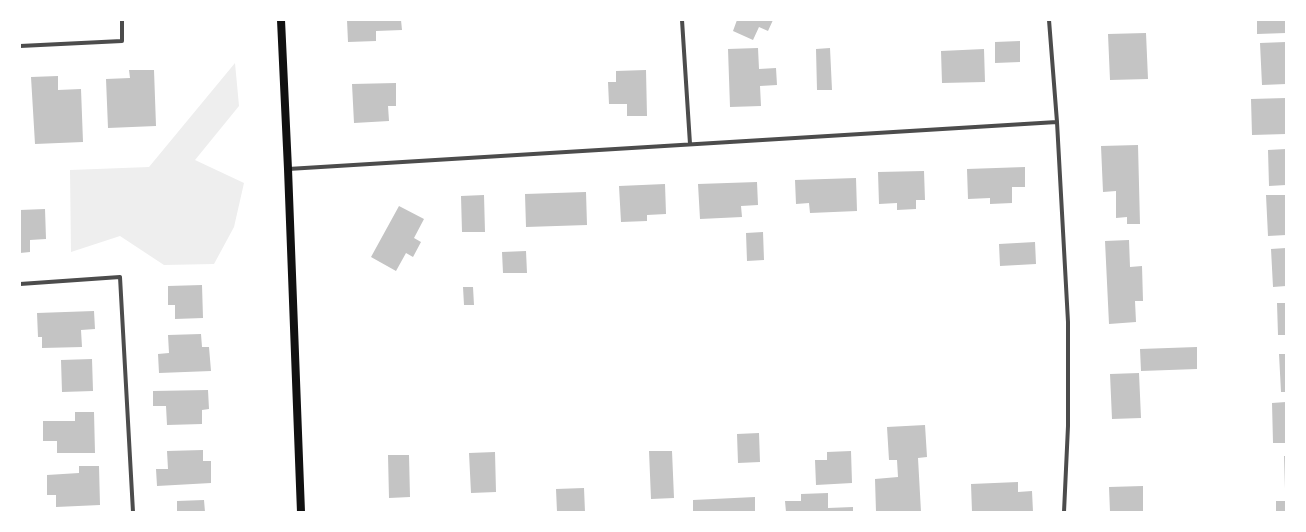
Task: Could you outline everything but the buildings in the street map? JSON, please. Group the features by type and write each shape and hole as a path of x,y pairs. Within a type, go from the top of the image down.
{"main road":[{"path":"281,20 301,512"}],"street":[{"path":"20,46 122,41 122,20"},
{"path":"682,20 690,144"},
{"path":"1050,20 1068,322 1068,426 1064,512"},
{"path":"288,169 1057,122"},
{"path":"20,284 120,277 133,512"}],"shaded area":[{"path":"235,63 239,106 195,160 244,183 234,227 214,264 164,265 120,236 71,252 70,170 149,167"}]}
